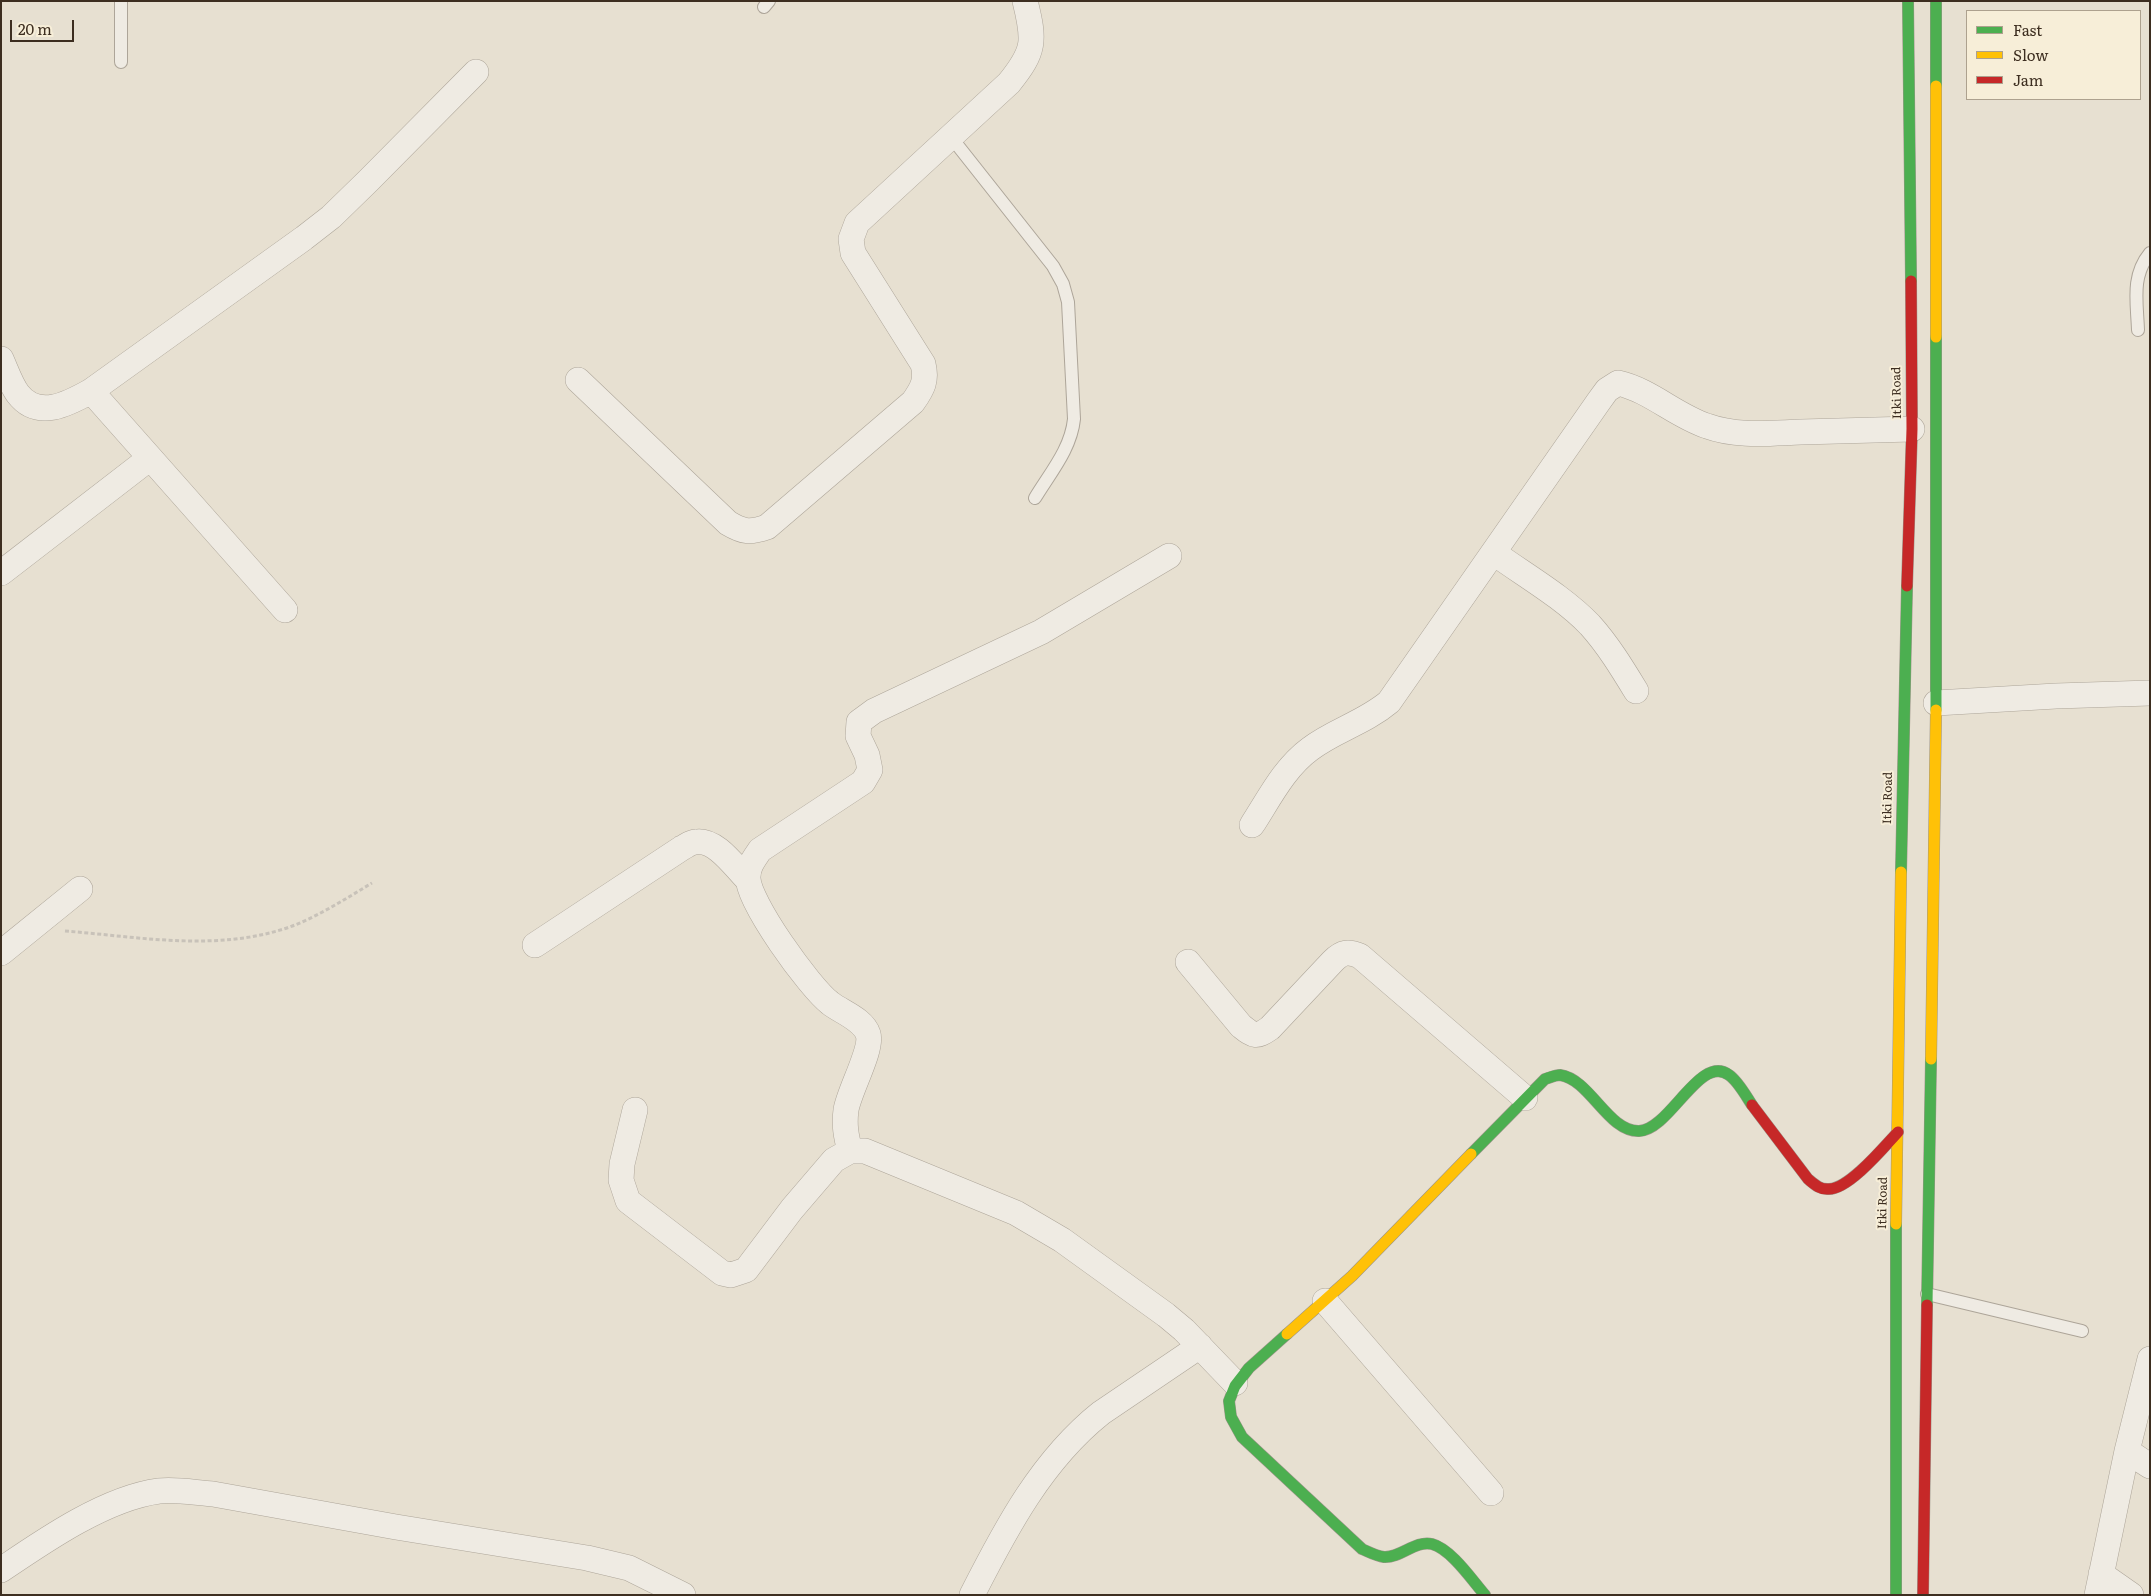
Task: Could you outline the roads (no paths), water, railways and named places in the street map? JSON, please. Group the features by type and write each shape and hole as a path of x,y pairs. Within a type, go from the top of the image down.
{"main road":[{"name":"Itki Road","path":"1896,1595 1895,1286 1903,706 1912,429 1908,1"},
{"path":"1923,1595 1936,703 1936,1"},
{"path":"1484,1595 1445,1551 1433,1544 1420,1544 1391,1556 1376,1556 1362,1549 1242,1437 1230,1418 1227,1402 1235,1383 1386,1242 1545,1079 1559,1075 1573,1082 1623,1125 1638,1132 1651,1129 1692,1086 1706,1075 1718,1071 1730,1075 1808,1179 1817,1187 1831,1189 1844,1183 1898,1132"}],"street":[{"path":"578,380 728,523 740,530 755,532 767,527 913,402 922,391 926,378 923,364 853,253 851,240 857,224 1009,83 1024,65 1031,48 1031,28 1025,1"},
{"path":"1,359 18,394 32,406 50,409 66,405 91,391 331,217 476,72"},
{"path":"1252,825 1278,783 1292,765 1310,748 1374,715 1389,702 1599,401 1607,390 1618,383 1632,386 1684,417 1708,427 1728,431 1754,434 1912,429"},
{"path":"91,391 285,610"},
{"path":"1,573 150,458"},
{"path":"1494,553 1574,610 1590,625 1603,640 1636,691"},
{"path":"747,879 750,864 760,850 863,782 870,770 867,755 858,736 859,722 874,711 1041,632 1169,556"},
{"path":"1936,703 2056,696 2149,697"},
{"path":"535,945 682,848 695,842 707,842 718,849 747,879 759,910 816,990 829,1003 861,1024 868,1034 868,1047 846,1108 844,1129 850,1151"},
{"path":"1,953 80,890"},
{"path":"1188,962 1242,1026 1251,1034 1260,1035 1270,1028 1340,954 1350,952 1360,956 1526,1098"},
{"path":"635,1110 622,1164 622,1185 628,1202 722,1272 731,1275 746,1270 792,1209 834,1160 850,1151 865,1151 1016,1213 1039,1225 1147,1300 1184,1330 1235,1383"},
{"path":"1325,1301 1491,1493"},
{"path":"972,1595 1019,1507 1067,1445 1101,1412 1200,1346"},
{"path":"2131,1595 2099,1584 2127,1451 2150,1359"},
{"path":"2127,1451 2150,1466"},
{"path":"1,1570 94,1513 123,1501 159,1491 213,1494 396,1527 587,1558 629,1568 683,1595"}],"lane":[{"path":"121,62 122,1"},
{"path":"951,137 1052,266 1063,284 1068,302 1074,420 1073,434 1035,498"},
{"path":"2138,330 2136,284 2140,265 2150,253"},
{"path":"1927,1294 2082,1331"}]}
